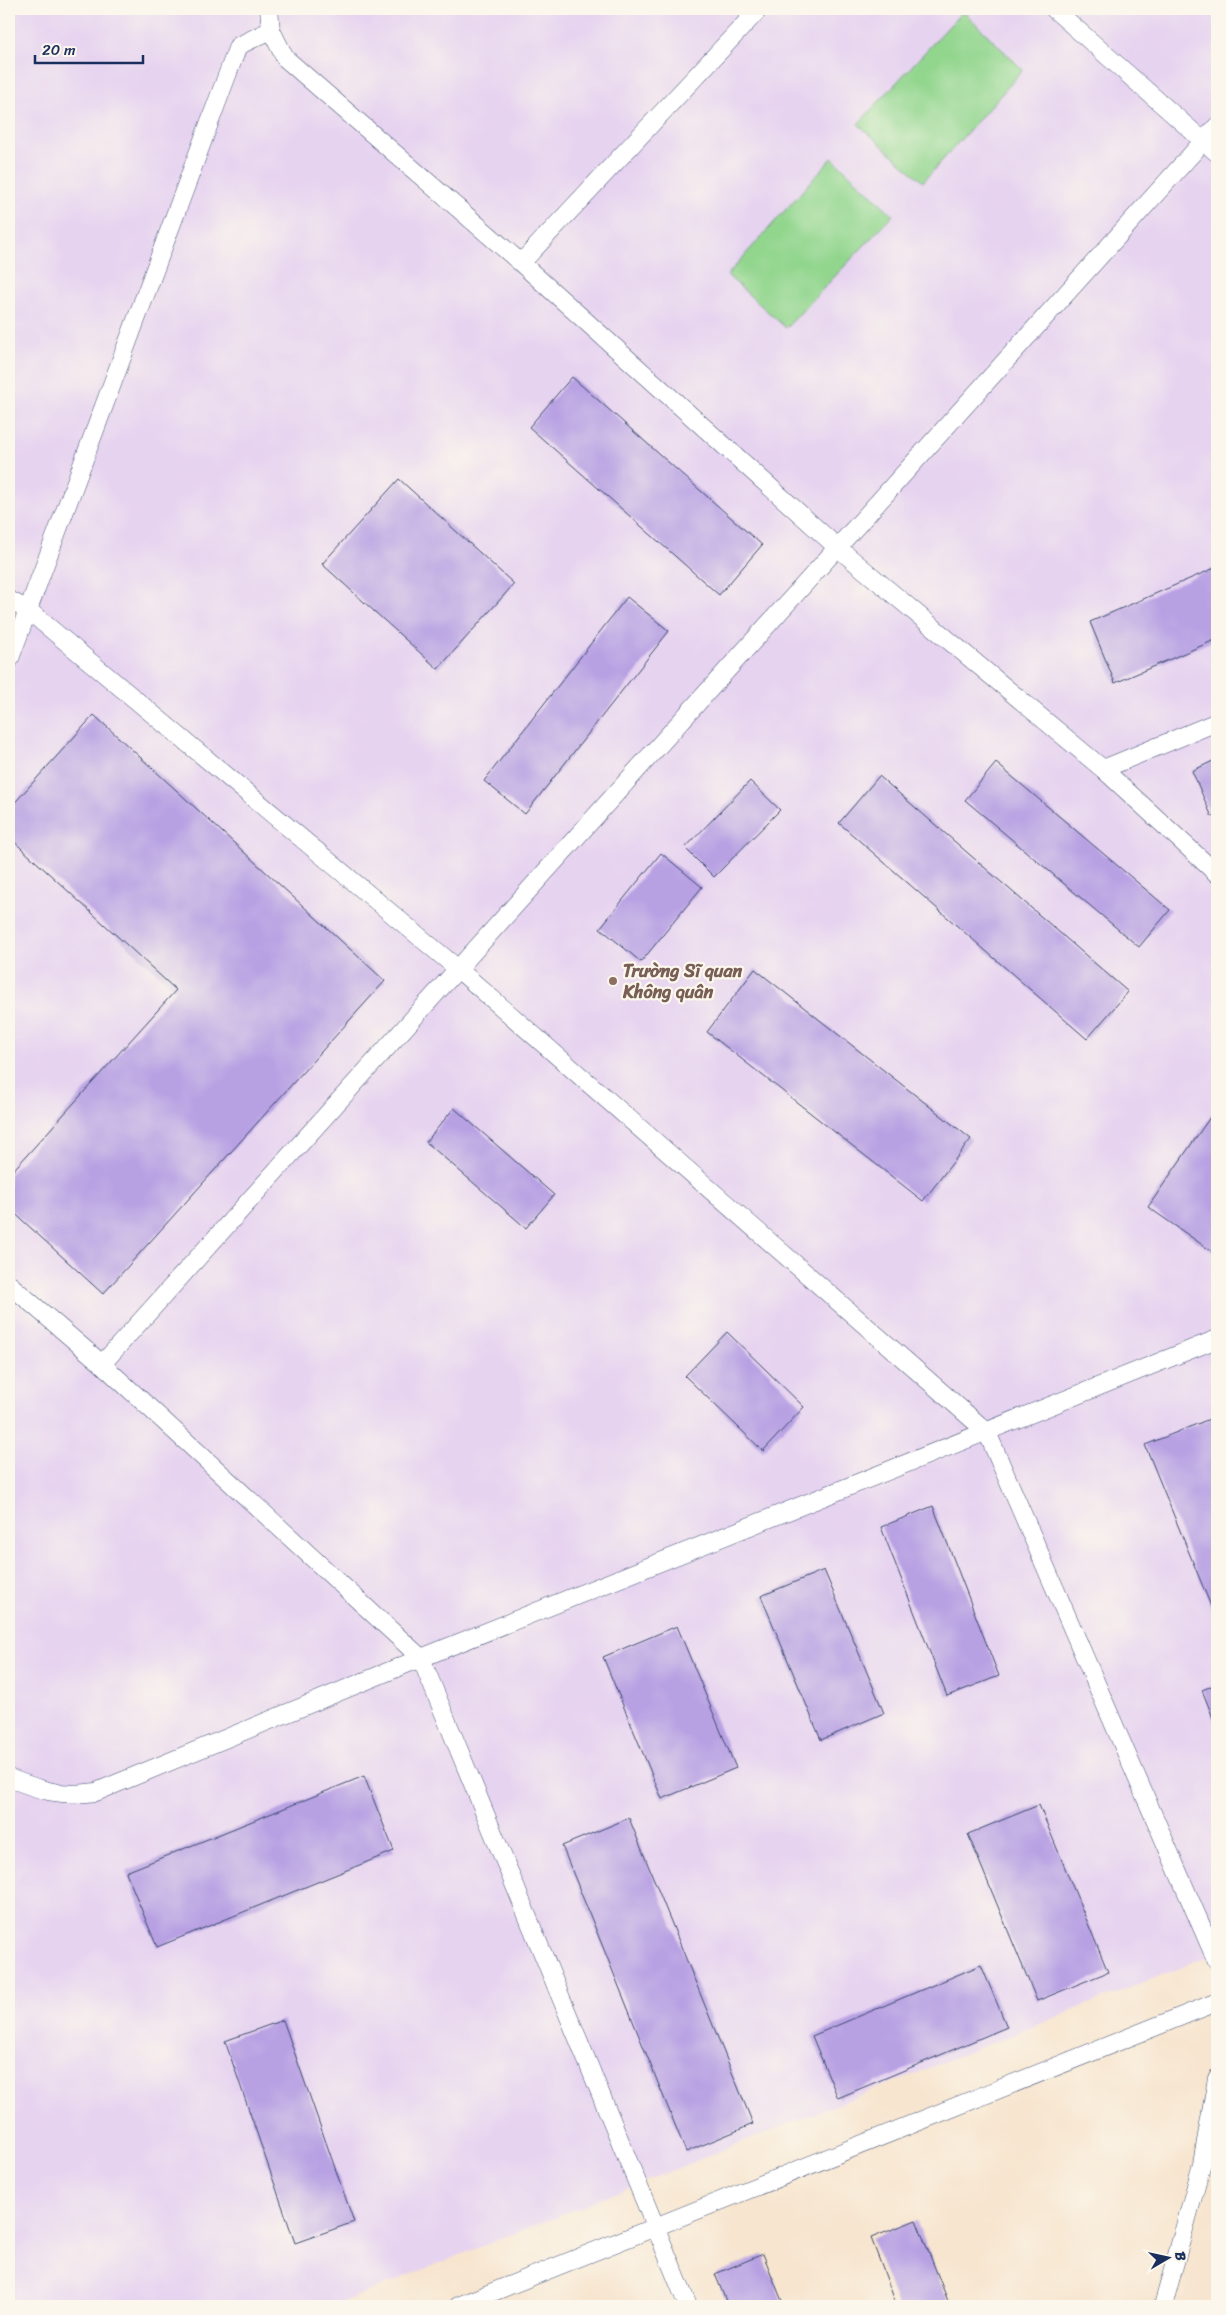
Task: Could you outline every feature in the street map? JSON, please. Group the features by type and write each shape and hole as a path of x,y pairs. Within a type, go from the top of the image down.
{"lane":[{"path":"269,9 271,30 285,58 521,263 838,548 1103,769 1217,874"},
{"path":"521,263 759,9"},
{"path":"1054,9 1217,153"},
{"path":"9,661 238,46 271,30"},
{"path":"102,1364 1217,126"},
{"path":"9,600 28,610 458,969 987,1432 1217,1962"},
{"path":"1103,769 1217,722"},
{"path":"9,1284 102,1364 421,1658 688,2306"},
{"path":"9,1778 41,1790 71,1796 96,1792 421,1658 1217,1339"},
{"path":"458,2306 1217,2002"},
{"path":"1163,2306 1202,2164 1217,2078"}],"shaded area":[{"name":"Trường Sĩ quan Không quân","path":"9,9 1217,9 1217,1953 332,2306 9,2306"}],"green space":[{"path":"963,11 1023,70 923,182 858,124"},
{"path":"832,158 893,215 786,328 727,275"}],"building":[{"path":"572,377 762,545 719,595 529,427"},
{"path":"399,479 514,584 438,669 322,564"},
{"path":"1217,567 1217,639 1115,683 1090,622"},
{"path":"627,597 669,631 525,814 484,781"},
{"path":"94,715 385,981 103,1294 9,1208 9,1175 176,990 9,837 9,809"},
{"path":"1217,759 1217,815 1212,817 1192,771"},
{"path":"996,763 1170,910 1139,947 965,800"},
{"path":"879,776 1128,992 1087,1039 839,823"},
{"path":"750,781 780,810 714,877 685,848"},
{"path":"661,853 702,887 641,962 600,928"},
{"path":"755,969 971,1139 923,1201 707,1032"},
{"path":"454,1108 554,1195 526,1228 426,1142"},
{"path":"1215,1110 1217,1111 1217,1255 1148,1207"},
{"path":"727,1332 804,1407 763,1451 685,1376"},
{"path":"1217,1416 1217,1621 1145,1445"},
{"path":"933,1506 999,1676 947,1696 881,1527"},
{"path":"824,1570 884,1713 821,1740 761,1596"},
{"path":"677,1626 736,1768 662,1799 603,1657"},
{"path":"1217,1684 1217,1728 1202,1690"},
{"path":"364,1776 394,1851 157,1947 126,1872"},
{"path":"1039,1805 1108,1972 1037,2001 968,1834"},
{"path":"629,1818 753,2124 686,2152 562,1846"},
{"path":"981,1965 1007,2027 838,2098 812,2036"},
{"path":"283,2020 354,2222 295,2243 225,2041"},
{"path":"916,2220 950,2306 897,2306 871,2238"},
{"path":"763,2254 784,2306 728,2306 715,2274"}],"place":[{"name":"Trường Sĩ quan Không quân","path":"613,981"}]}
